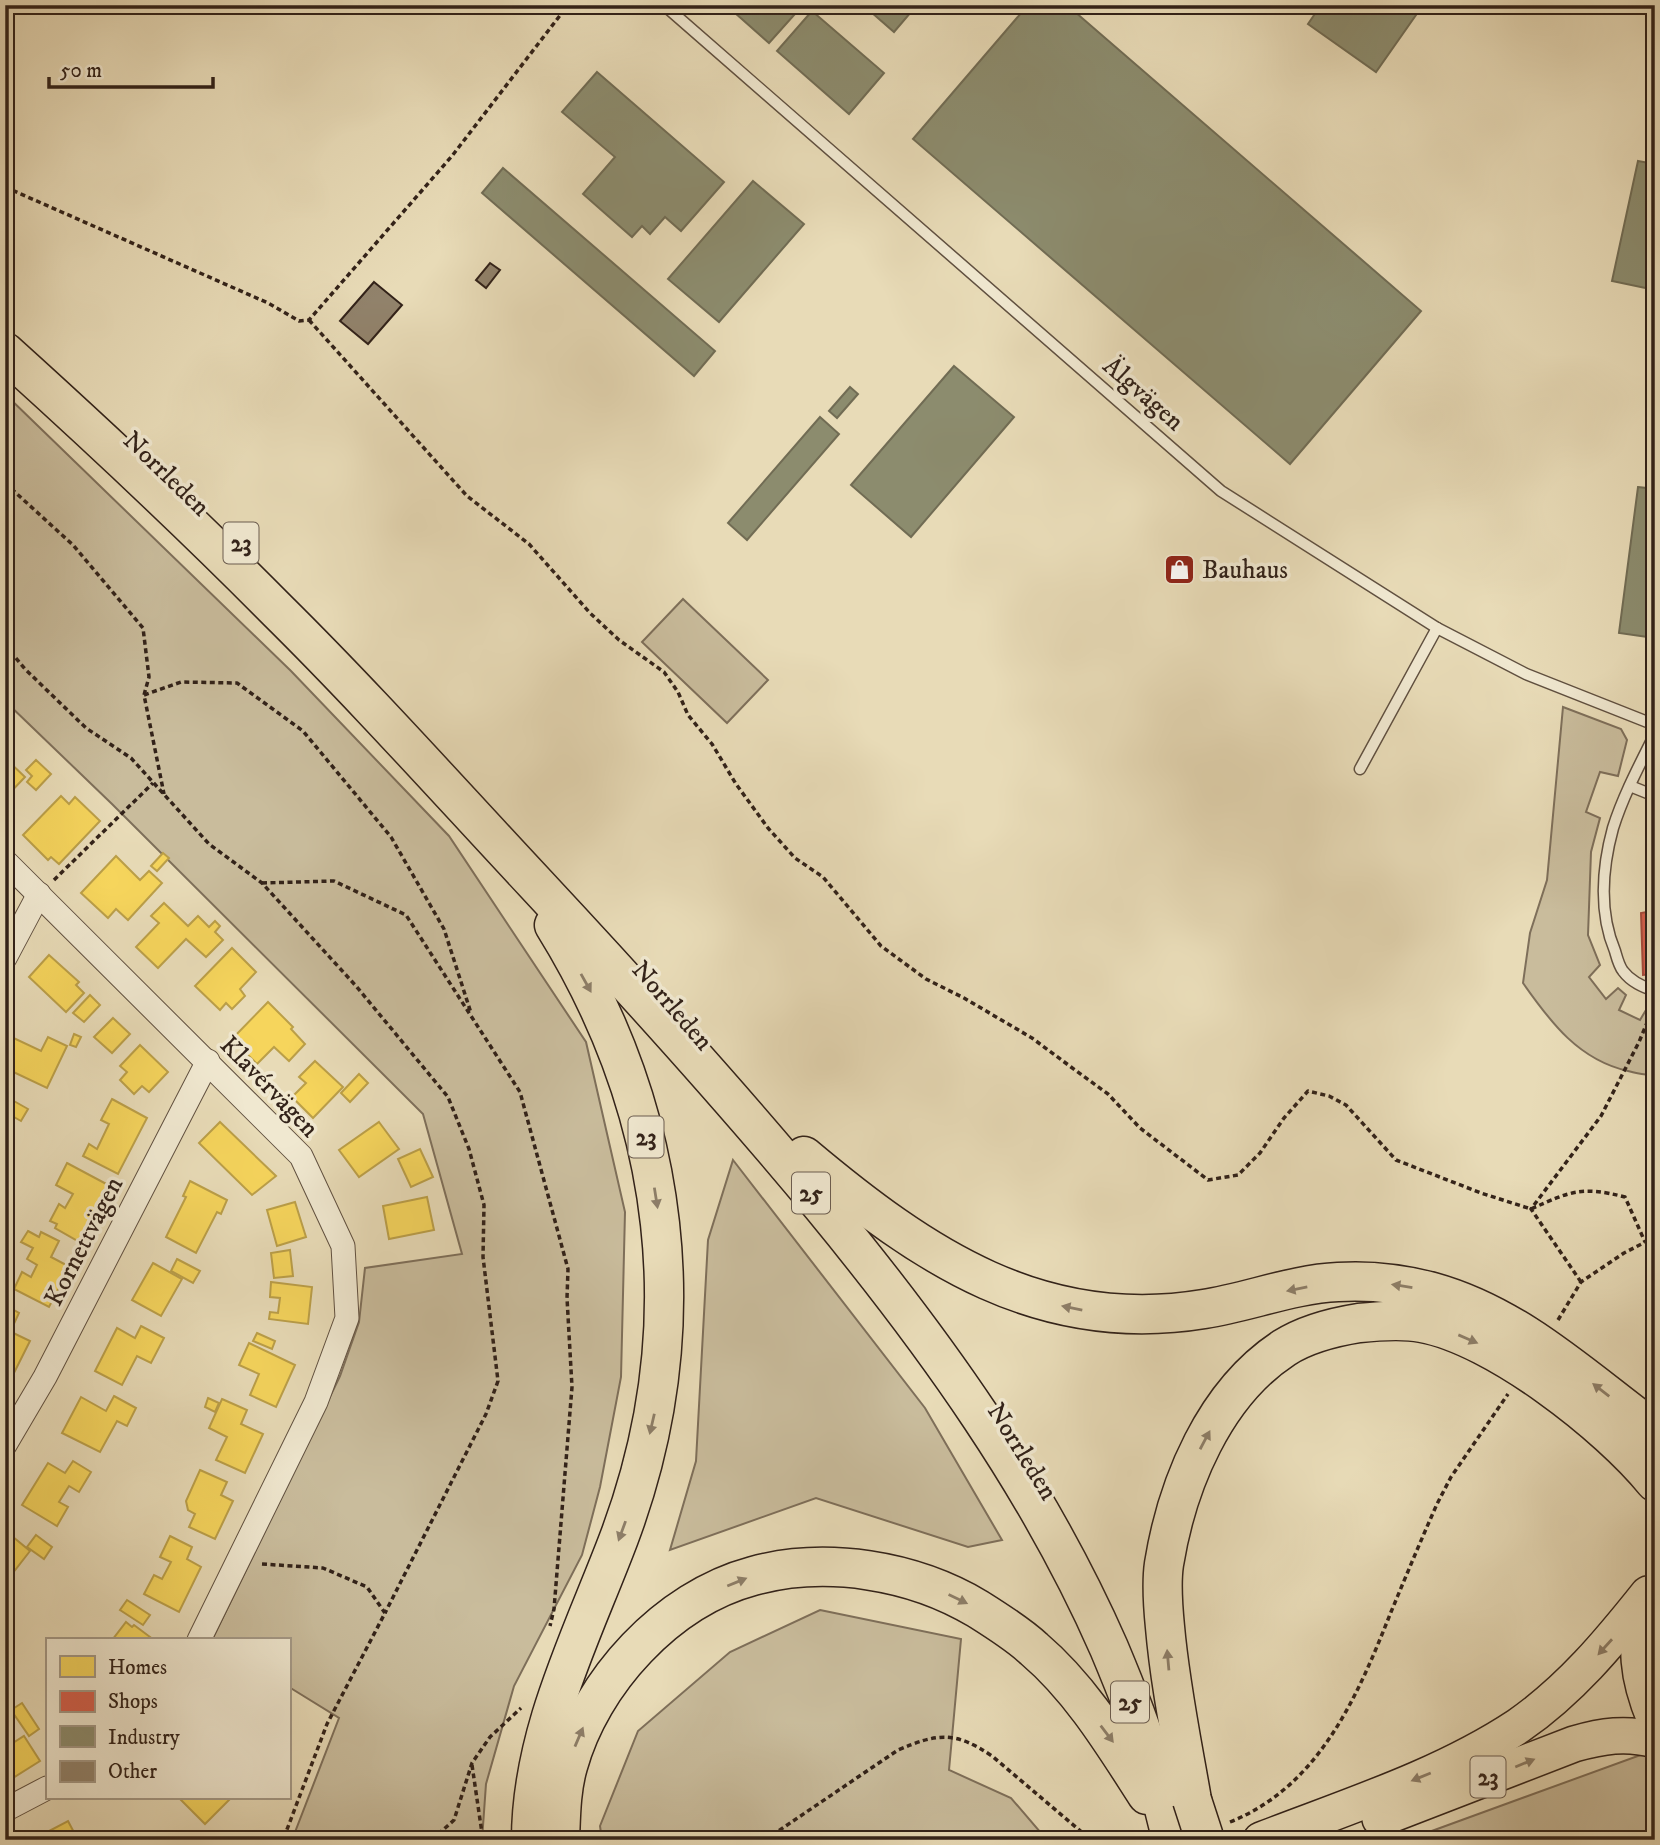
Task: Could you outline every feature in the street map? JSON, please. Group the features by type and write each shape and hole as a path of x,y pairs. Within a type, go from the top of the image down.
{"highway":[{"name":"Norrleden","path":"5,323 145,451 295,596 466,774 804,1156 941,1329 994,1403 1048,1488 1093,1571 1125,1639 1192,1827"},
{"name":"Norrleden","path":"5,352 147,482 279,611 370,705 718,1083 875,1271 942,1360 1032,1498 1107,1646 1153,1765 1192,1827"},
{"name":"23","path":"497,843 556,927 597,1004 624,1066 648,1141 659,1219 665,1293 662,1370 643,1466 625,1523 544,1734 531,1804 531,1840"},
{"name":"23","path":"804,1156 859,1203 951,1262 998,1286 1039,1301 1081,1310 1127,1315 1166,1314 1206,1309 1338,1282 1398,1285 1464,1303 1499,1318 1533,1338 1655,1431"},
{"path":"1192,1827 1168,1668 1164,1567 1170,1533 1179,1499 1210,1430 1228,1402 1252,1375 1284,1348 1312,1335 1344,1325 1378,1321 1422,1323 1454,1333 1493,1349 1525,1370 1624,1447 1655,1482"},
{"path":"560,1840 568,1766 599,1695 627,1659 659,1626 723,1588 751,1576 812,1567 890,1574 922,1584 976,1608 1034,1648 1066,1679 1112,1741 1192,1827"}],"main road":[{"path":"1652,1588 1639,1626 1637,1658 1643,1690 1655,1720"},
{"path":"1261,1840 1450,1765 1518,1725 1579,1675 1611,1641 1652,1588"},
{"name":"23","path":"1324,1840 1574,1744 1620,1735 1655,1740"}],"street":[{"name":"Klavérvägen","path":"5,861 301,1156 344,1246 347,1318 316,1402 200,1638"},
{"path":"5,958 39,894"},
{"name":"Kornettvägen","path":"5,1445 45,1377 208,1061"},
{"path":"5,1811 46,1788"}],"lane":[{"name":"Älgvägen","path":"664,5 1221,491 1437,628 1526,674 1655,724"},
{"path":"1360,769 1437,628"},
{"path":"1655,734 1614,827 1604,891 1604,912 1622,971 1639,985 1655,991"},
{"path":"1630,786 1655,796"}],"path":[{"path":"5,187 268,303 299,321 309,320 452,156 568,5"},
{"path":"309,320 467,496 529,544 590,613 619,640 664,672 678,692 688,715 712,744 736,785 768,828 795,858 823,877 881,946 926,979 993,1015 1062,1059 1108,1094 1140,1128 1208,1180 1238,1175 1260,1153 1284,1118 1308,1091 1329,1096 1346,1105 1396,1160 1531,1209 1581,1282"},
{"path":"5,484 72,545 143,628 149,677 144,695 165,795"},
{"path":"5,645 25,669 86,728 131,758 209,844 262,883 356,986 448,1097 469,1149 484,1205 483,1257 498,1381 486,1414 327,1724 283,1840"},
{"path":"144,695 181,682 237,683 303,731 391,837 444,929 473,1019"},
{"path":"39,894 153,783"},
{"path":"262,883 334,881 406,915 520,1092 568,1269 572,1387 554,1609 549,1629"},
{"path":"1531,1209 1601,1116 1629,1063 1655,1004"},
{"path":"1531,1209 1565,1193 1596,1190 1625,1197 1645,1242"},
{"path":"1556,1324 1581,1282 1655,1237"},
{"path":"1192,1827 1254,1810 1309,1766 1329,1741 1366,1676 1437,1504 1451,1477 1510,1391"},
{"path":"240,1557 276,1566 323,1569 367,1587 385,1613"},
{"path":"432,1840 454,1821 472,1763 490,1737 525,1704"},
{"path":"765,1840 898,1750 921,1740 946,1735 976,1745 992,1756 1091,1840"},
{"path":"472,1763 483,1840"}],"shaded area":[{"path":"5,394 291,671 449,836 586,1042 625,1212 621,1377 600,1487 582,1555 514,1686 486,1784 482,1840 292,1840 339,1718 290,1688 290,1638 213,1638 340,1376 359,1322 365,1268 462,1254 423,1114 5,701"},
{"path":"683,599 768,680 727,723 642,642"},
{"path":"1563,707 1621,729 1627,740 1618,776 1600,772 1586,812 1600,818 1591,852 1588,935 1600,965 1589,977 1606,999 1618,988 1626,995 1619,1010 1640,1020 1649,1005 1655,1007 1655,1074 1641,1074 1611,1066 1581,1049 1556,1026 1523,983 1530,933 1547,880"},
{"path":"733,1160 925,1408 1002,1540 968,1547 816,1498 670,1550 696,1461 708,1240"},
{"path":"820,1610 961,1639 949,1770 1011,1798 1047,1840 602,1840 600,1826 638,1731 730,1652"},
{"path":"1646,1753 1655,1769 1655,1840 1407,1840"}],"building: Homes":[{"path":"5,758 25,777 5,798"},
{"path":"36,760 51,774 36,790 27,782 32,776 26,770"},
{"path":"61,796 69,804 75,797 100,821 59,864 51,857 48,860 23,835"},
{"path":"163,853 169,858 157,871 151,866"},
{"path":"116,856 140,880 149,871 162,883 128,920 116,909 108,918 81,893"},
{"path":"164,903 188,926 198,916 209,927 215,921 220,926 215,932 223,940 206,957 186,939 158,968 136,947 159,923 151,916"},
{"path":"232,948 256,972 240,989 245,996 232,1009 226,1003 220,1010 195,986"},
{"path":"49,955 79,982 76,985 84,993 66,1012 29,977"},
{"path":"90,995 100,1005 84,1022 73,1013"},
{"path":"268,1002 293,1027 291,1029 305,1044 289,1061 274,1047 257,1064 232,1039"},
{"path":"113,1018 130,1034 112,1053 94,1037"},
{"path":"5,1034 41,1051 48,1037 67,1046 47,1088 5,1068"},
{"path":"74,1034 81,1037 76,1047 70,1045"},
{"path":"140,1045 168,1072 149,1092 142,1086 134,1094 120,1080 127,1072 120,1066"},
{"path":"315,1061 343,1087 313,1118 292,1097 306,1083 299,1077"},
{"path":"359,1074 368,1083 350,1102 341,1093"},
{"path":"5,1096 28,1109 21,1121 5,1112"},
{"path":"112,1099 147,1118 118,1174 83,1156 89,1144 97,1149 109,1124 101,1120"},
{"path":"220,1122 276,1176 252,1195 199,1143"},
{"path":"379,1122 399,1149 359,1177 339,1150"},
{"path":"420,1149 433,1177 411,1187 398,1159"},
{"path":"67,1163 112,1187 83,1244 55,1228 57,1224 50,1221 59,1204 65,1208 73,1194 56,1185"},
{"path":"190,1181 227,1200 221,1214 217,1212 196,1253 166,1237 186,1197 183,1196"},
{"path":"427,1197 434,1230 389,1239 383,1206"},
{"path":"295,1202 306,1237 277,1246 267,1210"},
{"path":"28,1231 39,1237 41,1232 59,1241 51,1257 70,1267 49,1307 14,1289 22,1272 31,1277 37,1265 27,1259 33,1248 21,1242"},
{"path":"290,1250 293,1276 274,1278 271,1253"},
{"path":"177,1259 200,1271 193,1283 171,1271"},
{"path":"153,1263 182,1279 161,1316 132,1300"},
{"path":"271,1282 312,1287 308,1324 269,1319 270,1312 278,1313 280,1298 270,1297"},
{"path":"5,1305 19,1313 13,1326 5,1322"},
{"path":"141,1326 164,1338 151,1363 137,1356 122,1385 95,1371 117,1328 135,1338"},
{"path":"5,1329 30,1341 13,1375 5,1371"},
{"path":"257,1333 275,1341 272,1349 253,1341"},
{"path":"249,1343 295,1365 276,1407 250,1395 259,1374 239,1365"},
{"path":"114,1396 136,1408 127,1426 117,1421 100,1452 62,1433 81,1397 106,1411"},
{"path":"208,1398 219,1403 215,1412 205,1407"},
{"path":"222,1399 247,1410 241,1424 263,1434 245,1473 216,1460 227,1437 209,1428"},
{"path":"73,1461 91,1472 79,1492 69,1486 59,1502 68,1507 57,1526 22,1505 48,1463 65,1473"},
{"path":"200,1470 227,1482 221,1495 233,1501 215,1539 189,1527 195,1514 188,1510 186,1501"},
{"path":"7,1532 30,1551 5,1583 5,1535"},
{"path":"36,1535 52,1547 44,1559 27,1547"},
{"path":"170,1536 192,1547 187,1559 201,1567 179,1612 144,1594 154,1575 162,1579 171,1562 160,1557"},
{"path":"127,1600 150,1615 143,1625 120,1610"},
{"path":"126,1622 151,1638 114,1638"},
{"path":"22,1703 39,1729 29,1736 11,1710"},
{"path":"24,1736 40,1761 5,1783 5,1748"},
{"path":"181,1800 229,1800 205,1824"},
{"path":"68,1821 78,1840 32,1840"}],"building: Shops":[{"path":"1655,865 1655,974 1643,975 1641,913 1647,912 1646,866"}],"building: Industry":[{"path":"726,5 803,5 769,43"},
{"path":"863,5 917,5 894,32"},
{"path":"1028,5 1067,5 1421,311 1290,464 913,139"},
{"path":"1321,5 1423,5 1376,72 1308,24"},
{"path":"812,11 884,73 849,114 777,51"},
{"path":"597,72 724,182 681,231 665,217 650,234 642,226 632,237 583,194 615,157 562,112"},
{"path":"1638,161 1655,164 1655,290 1612,281"},
{"path":"503,168 715,351 694,376 482,193"},
{"path":"753,181 804,224 719,322 668,279"},
{"path":"954,366 1014,417 911,537 851,485"},
{"path":"850,387 858,394 837,418 829,411"},
{"path":"820,417 839,434 747,540 728,523"},
{"path":"1638,487 1655,489 1655,638 1619,633"}],"building: Other":[{"path":"490,263 500,270 486,288 476,280"},
{"path":"374,282 402,305 368,344 340,321"}],"place":[{"name":"Bauhaus","path":"1179,569"}]}
